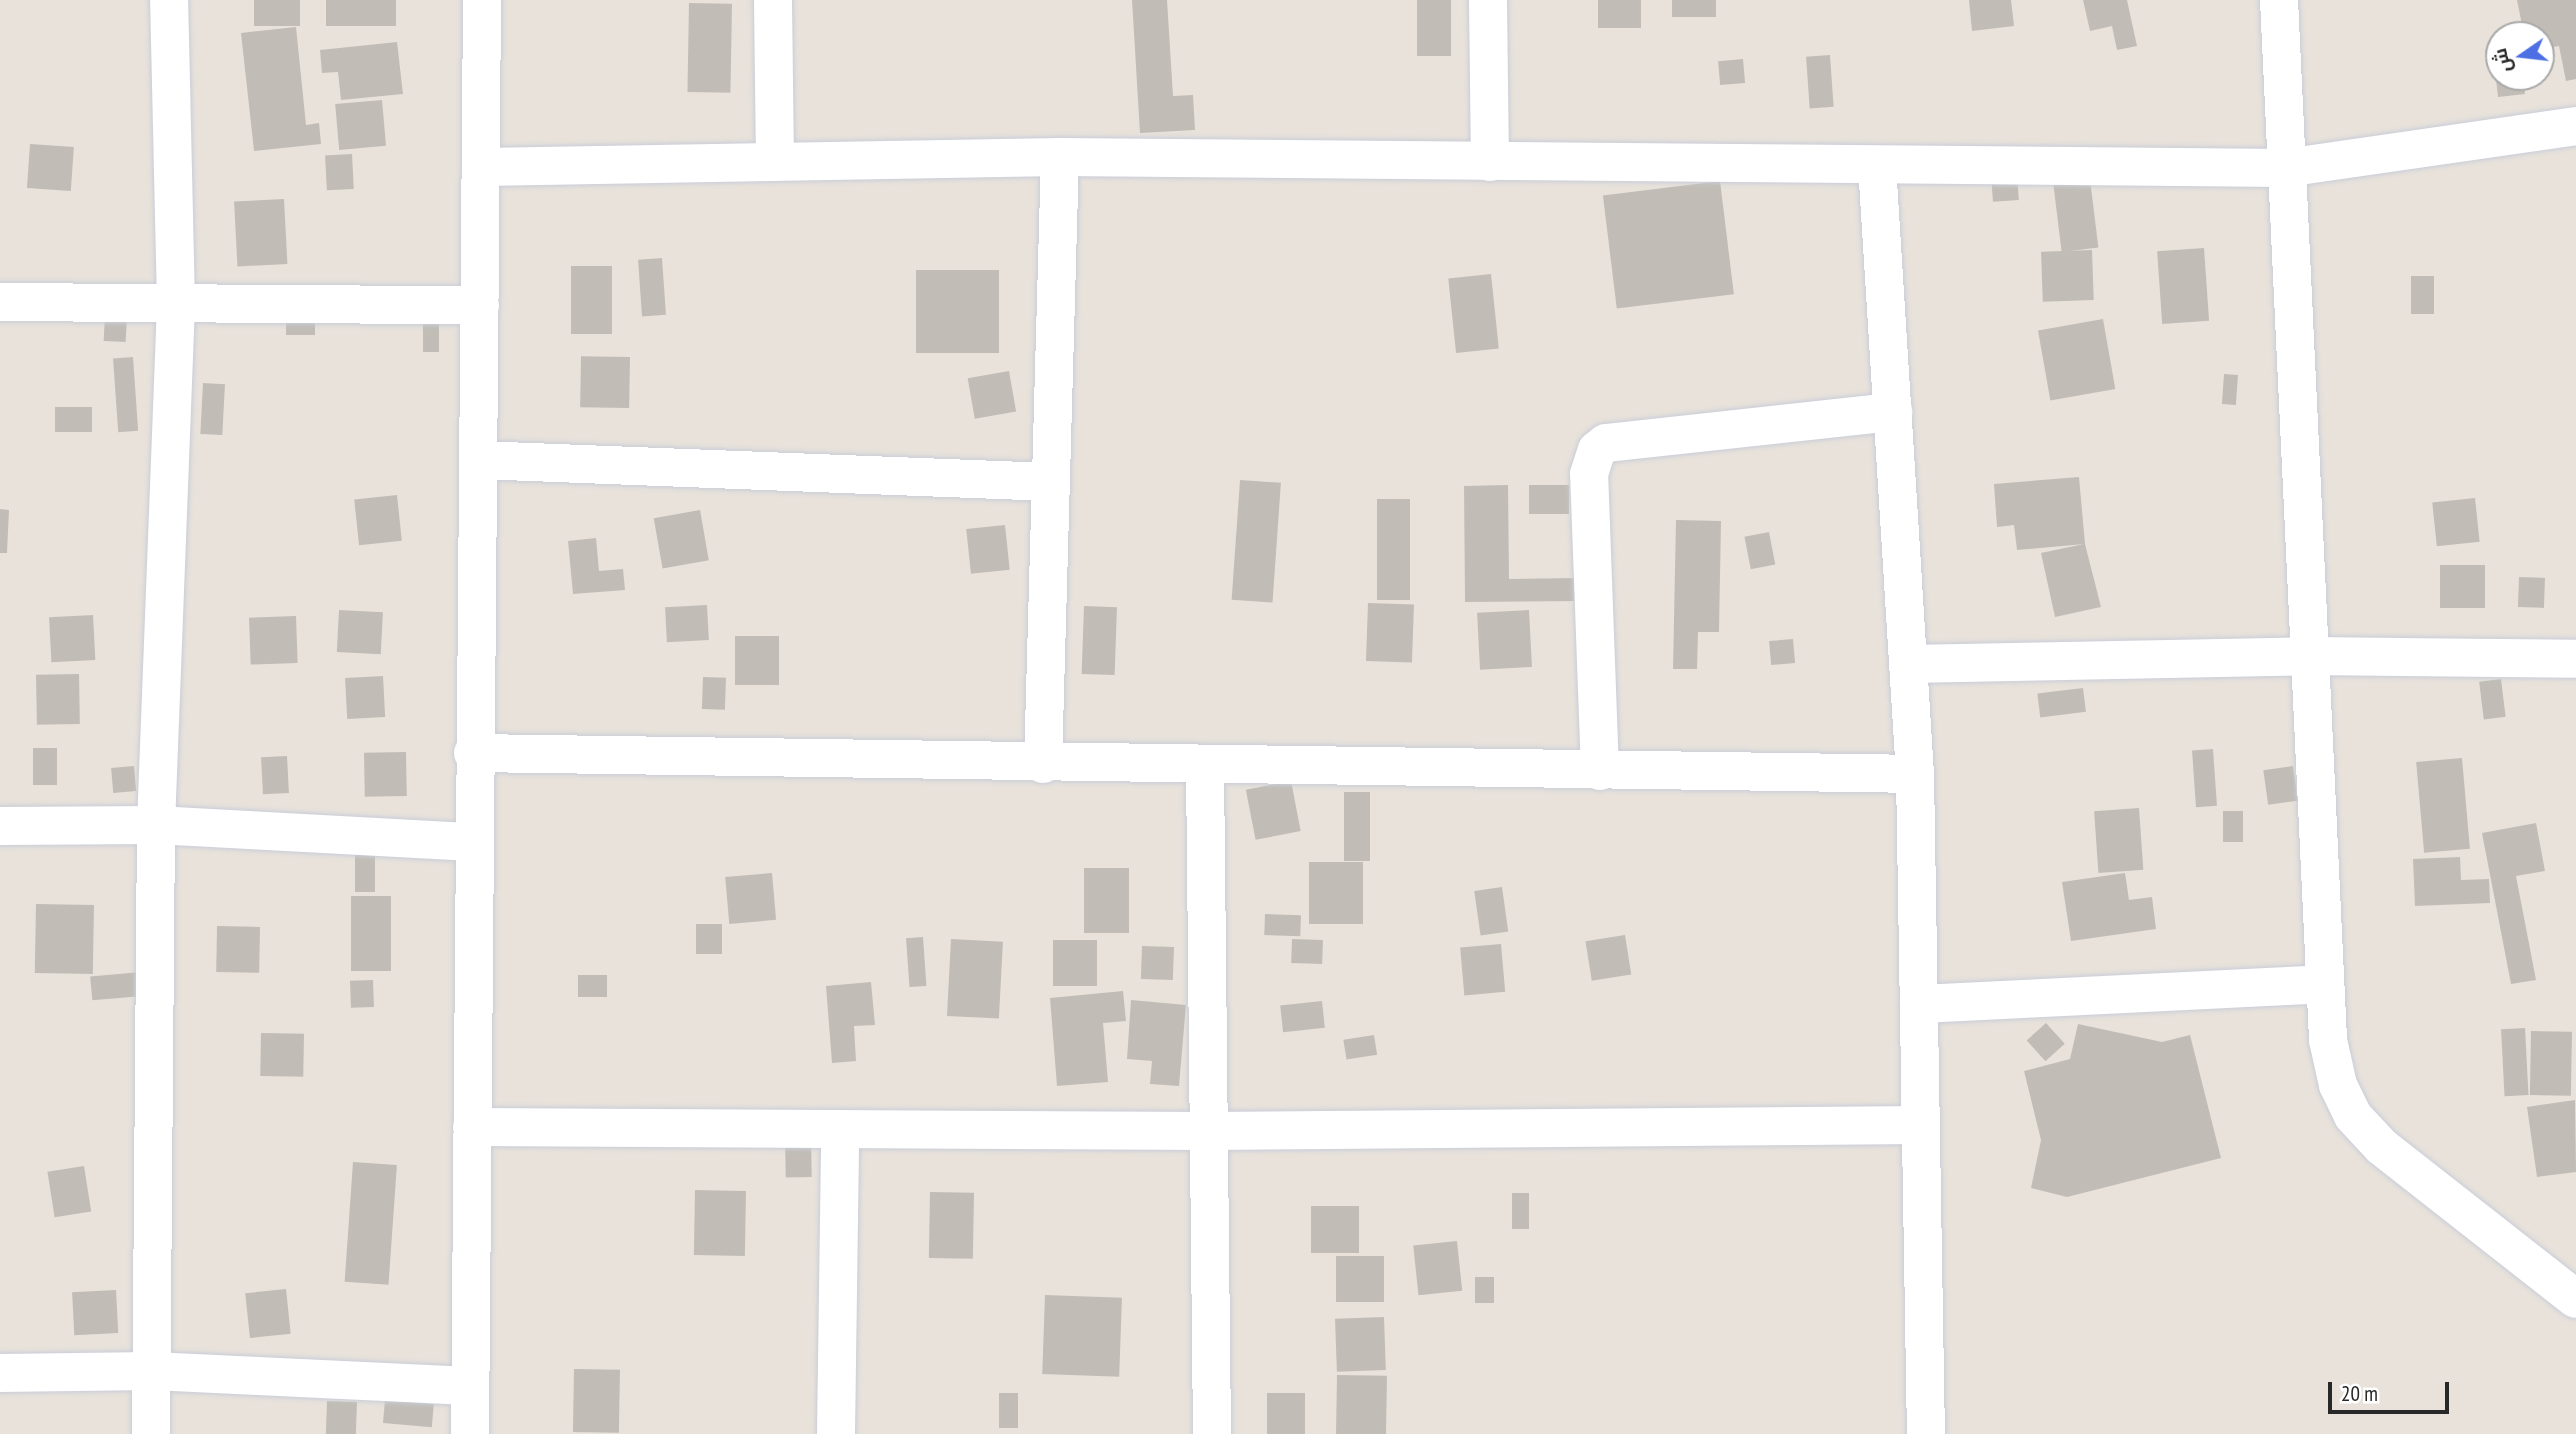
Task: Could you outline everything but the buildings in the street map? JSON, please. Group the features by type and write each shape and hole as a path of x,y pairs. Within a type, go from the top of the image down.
{"street":[{"path":"150,1434 156,825 176,303 169,0"},
{"path":"470,1434 473,753 482,0"},
{"path":"773,0 775,159"},
{"path":"1488,0 1490,162"},
{"path":"2278,0 2328,1040 2353,1116 2382,1147 2576,1299"},
{"path":"482,167 775,159 1059,157 2286,169 2576,126"},
{"path":"1043,764 1059,157"},
{"path":"1877,165 1915,774 1926,1434"},
{"path":"0,302 480,305"},
{"path":"1600,771 1589,474 1597,450 1606,443 1893,412"},
{"path":"478,460 1051,482"},
{"path":"1909,664 2311,656 2576,659"},
{"path":"473,753 1205,767 1915,774"},
{"path":"1205,767 1212,1434"},
{"path":"0,826 156,825 473,842"},
{"path":"1919,1004 2325,984"},
{"path":"472,1127 1209,1131 1921,1125"},
{"path":"836,1434 840,1129"},
{"path":"0,1373 152,1371 470,1386"}]}
